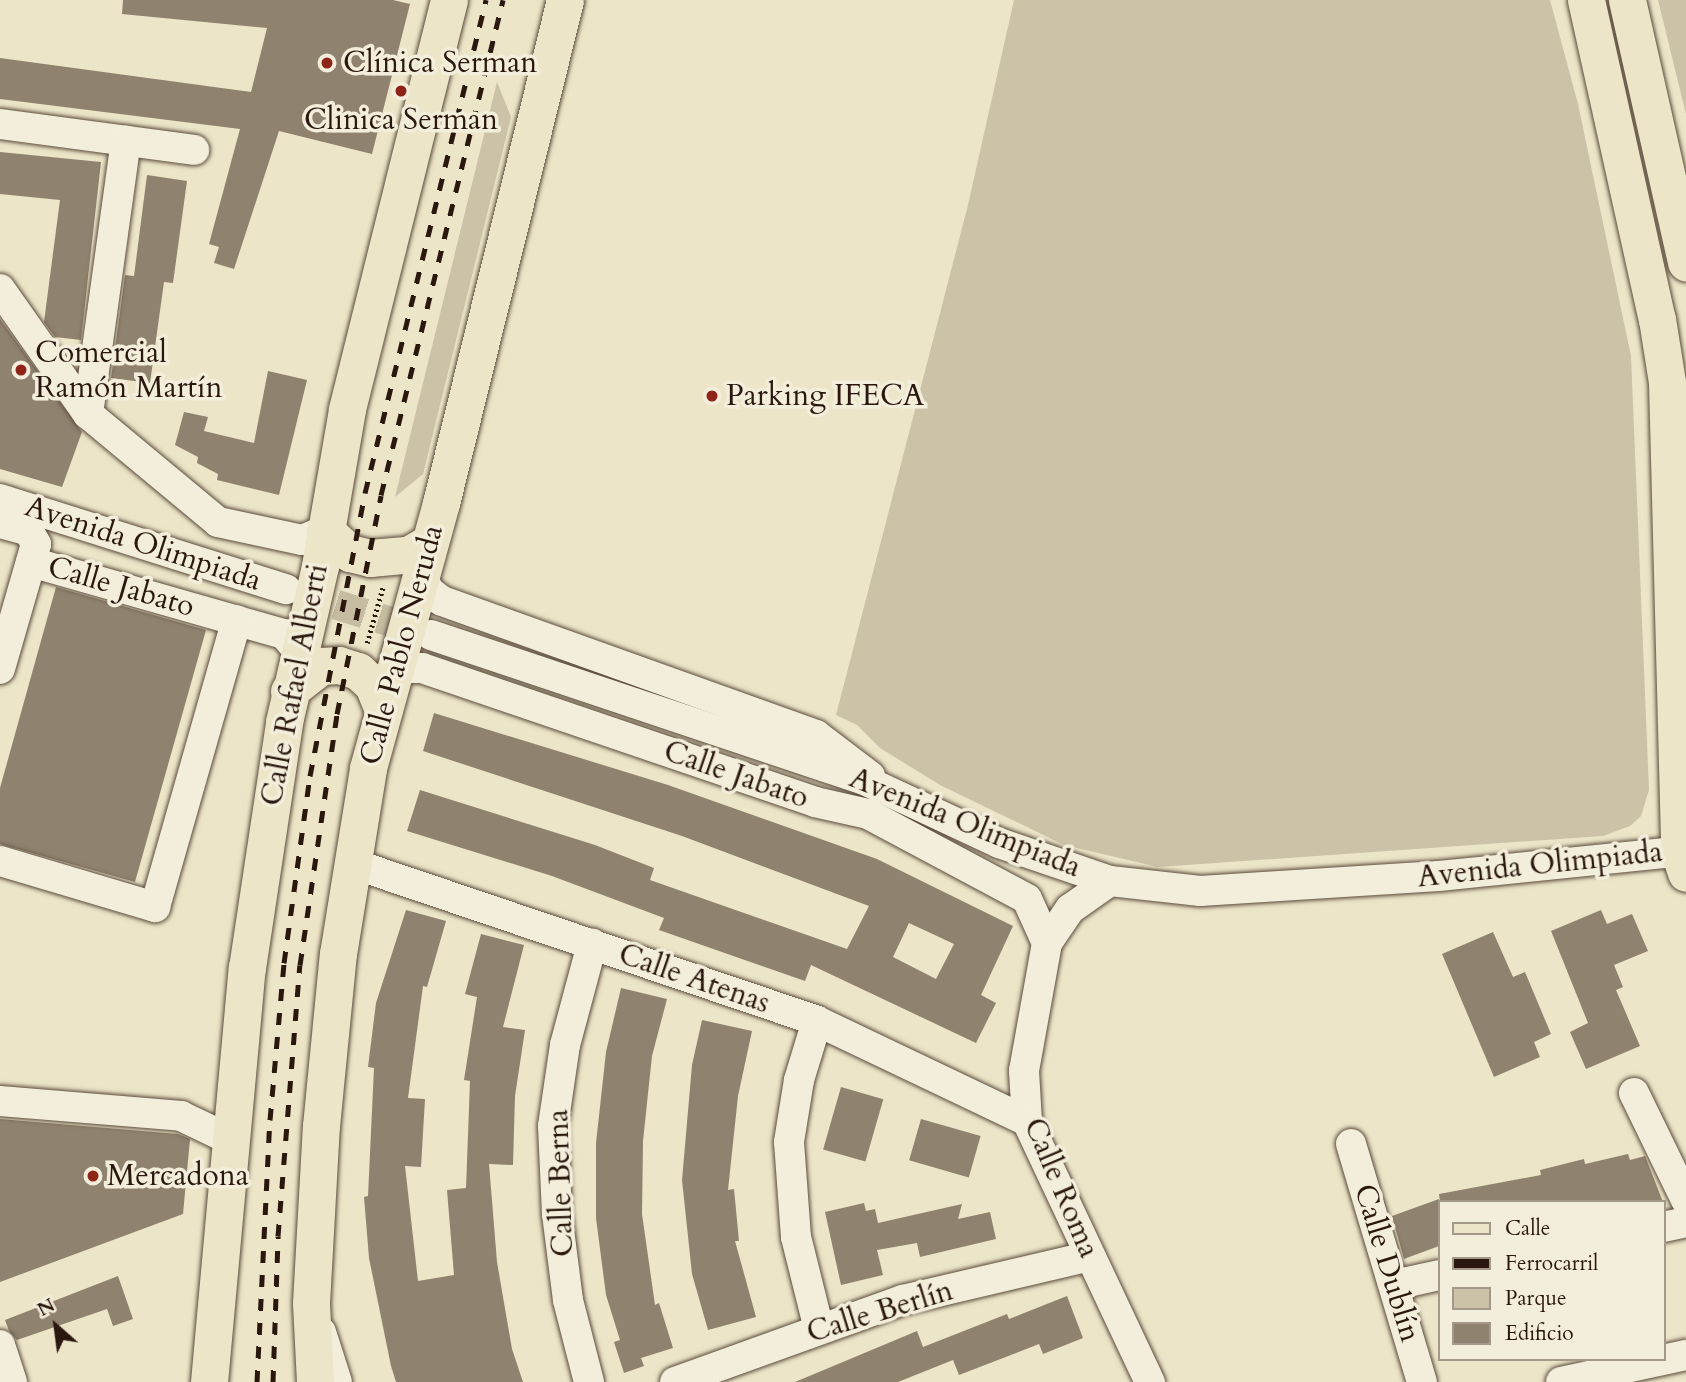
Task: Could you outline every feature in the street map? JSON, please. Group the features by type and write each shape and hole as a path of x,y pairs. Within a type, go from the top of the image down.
{"main road":[{"name":"Calle Rafael Alberti","path":"209,1382 229,1139 256,907 289,691 325,530 347,410 449,0"},
{"name":"Calle Pablo Neruda","path":"315,1382 311,1303 328,1042 351,863 386,691 425,559 565,0"},
{"path":"1586,0 1657,319 1667,382 1684,858"},
{"path":"1627,0 1681,218 1686,262"},
{"path":"325,530 350,552 370,558 408,555 425,559"},
{"path":"289,691 321,666 339,665 358,671 373,685 386,691"}],"street":[{"path":"0,124 194,150"},
{"path":"88,414 126,141"},
{"path":"0,289 88,414 218,522 302,540 325,530"},
{"name":"Avenida Olimpiada","path":"0,499 286,589"},
{"path":"0,523 29,531 36,544 31,562"},
{"path":"425,559 429,591 442,601 816,735 846,754 883,788"},
{"name":"Calle Jabato","path":"0,669 31,562 284,634 299,652"},
{"path":"0,862 155,907 237,620"},
{"name":"Avenida Olimpiada","path":"431,635 883,788 999,843 1110,881 1200,891 1684,858"},
{"name":"Calle Jabato","path":"386,691 405,668 422,668 815,802 868,814 1027,899 1047,943"},
{"path":"868,814 999,843"},
{"name":"Calle Atenas","path":"351,863 817,1021 1027,1121"},
{"path":"1047,943 1070,909 1110,881"},
{"name":"Calle Roma","path":"1047,943 1024,1071 1027,1121 1150,1382"},
{"name":"Calle Berna","path":"589,1382 568,1300 557,1213 553,1126 565,1045 592,944"},
{"path":"817,1021 806,1049 789,1142 796,1237 819,1329"},
{"path":"1634,1093 1686,1200"},
{"path":"0,1101 181,1116 229,1139"},
{"name":"Calle Dublín","path":"1351,1143 1422,1382"},
{"path":"1665,1227 1686,1222"},
{"name":"Calle Berlín","path":"675,1382 903,1300 1090,1256"},
{"path":"1394,1285 1438,1275"},
{"name":"Calle Pablo Neruda","path":"311,1303 337,1382"},
{"path":"0,1345 12,1382"},
{"path":"1665,1360 1686,1355"},
{"path":"1566,1381 1658,1361"}],"path":[{"path":"366,646 383,584"}],"green space":[{"path":"1014,0 1550,0 1578,104 1631,356 1649,790 1641,816 1630,826 1603,836 1158,867 1064,845 940,785 880,748 857,725 836,715 968,205"},
{"path":"1658,0 1686,0 1686,114"},
{"path":"497,82 511,117 423,474 395,497"}],"building":[{"path":"123,0 393,0 410,4 372,154 279,131 234,269 214,263 219,247 209,244 240,129 0,99 0,58 251,92 267,28 122,14"},
{"path":"0,152 101,162 81,340 55,337 44,322 60,200 0,194"},
{"path":"147,175 187,181 173,283 164,282 150,383 111,378 125,275 134,276"},
{"name":"Comercial Ramón Martín","path":"0,319 82,432 62,487 0,469"},
{"path":"268,371 307,380 279,495 217,480 218,474 197,463 198,457 175,445 184,412 208,417 204,431 254,443"},
{"path":"56,587 206,630 135,882 0,844 0,788"},
{"path":"434,713 668,785 877,859 1013,926 981,995 996,1003 976,1043 811,965 805,981 659,930 664,918 552,876 407,831 420,790 595,845 654,868 650,880 847,949 869,906 682,836 423,751","holes":["909,923 954,944 936,979 893,957"]},
{"path":"406,910 446,921 427,987 423,986 408,1098 425,1099 421,1167 405,1166 418,1281 454,1275 447,1190 466,1188 470,1081 464,1080 477,997 465,994 481,934 524,945 503,1027 525,1030 515,1096 513,1165 489,1164 497,1262 512,1349 523,1382 396,1382 391,1366 369,1258 364,1197 368,1196 374,1068 368,1067 376,1003"},
{"path":"1601,910 1607,924 1632,914 1648,951 1614,965 1623,987 1616,990 1640,1046 1586,1069 1570,1032 1588,1023 1551,931"},
{"path":"1493,932 1513,977 1525,972 1551,1034 1534,1042 1540,1057 1494,1077 1442,954"},
{"path":"621,988 667,999 652,1056 643,1141 642,1214 655,1305 659,1303 673,1348 641,1358 644,1366 624,1373 614,1342 620,1340 606,1295 596,1218 596,1143 606,1052"},
{"path":"702,1020 752,1031 738,1096 728,1190 734,1189 739,1241 735,1241 756,1317 708,1330 692,1274 682,1180 692,1065"},
{"path":"841,1087 883,1099 865,1162 823,1149"},
{"name":"Mercadona","path":"0,1119 178,1134 190,1139 183,1214 0,1282"},
{"path":"921,1119 981,1136 969,1177 909,1160"},
{"path":"1628,1154 1630,1160 1645,1156 1662,1200 1440,1200 1439,1194 1541,1175 1540,1170 1584,1159 1585,1164"},
{"path":"1439,1199 1438,1246 1404,1259 1392,1216"},
{"path":"864,1203 866,1211 875,1209 878,1223 962,1204 958,1219 990,1212 996,1239 920,1257 917,1243 877,1250 883,1275 841,1285 825,1212"},
{"path":"118,1276 133,1319 113,1326 107,1309 17,1340 9,1331 5,1320"},
{"path":"1067,1296 1083,1338 1043,1354 1039,1344 959,1375 953,1360 898,1382 795,1382 917,1331 923,1347 1007,1314 1009,1319"}],"tunnel":[{"path":"293,591 429,634"}],"railway":[{"path":"257,1382 270,1120 284,963 310,776 365,493 486,0"},
{"path":"273,1382 278,1236 300,965 337,714 381,495 503,0"}],"place":[{"name":"Clínica Serman","path":"327,63"},
{"name":"Clinica Serman","path":"401,91"},
{"name":"Comercial Ramón Martín","path":"21,370"},
{"name":"Parking IFECA","path":"712,396"},
{"name":"Mercadona","path":"93,1176"}]}
